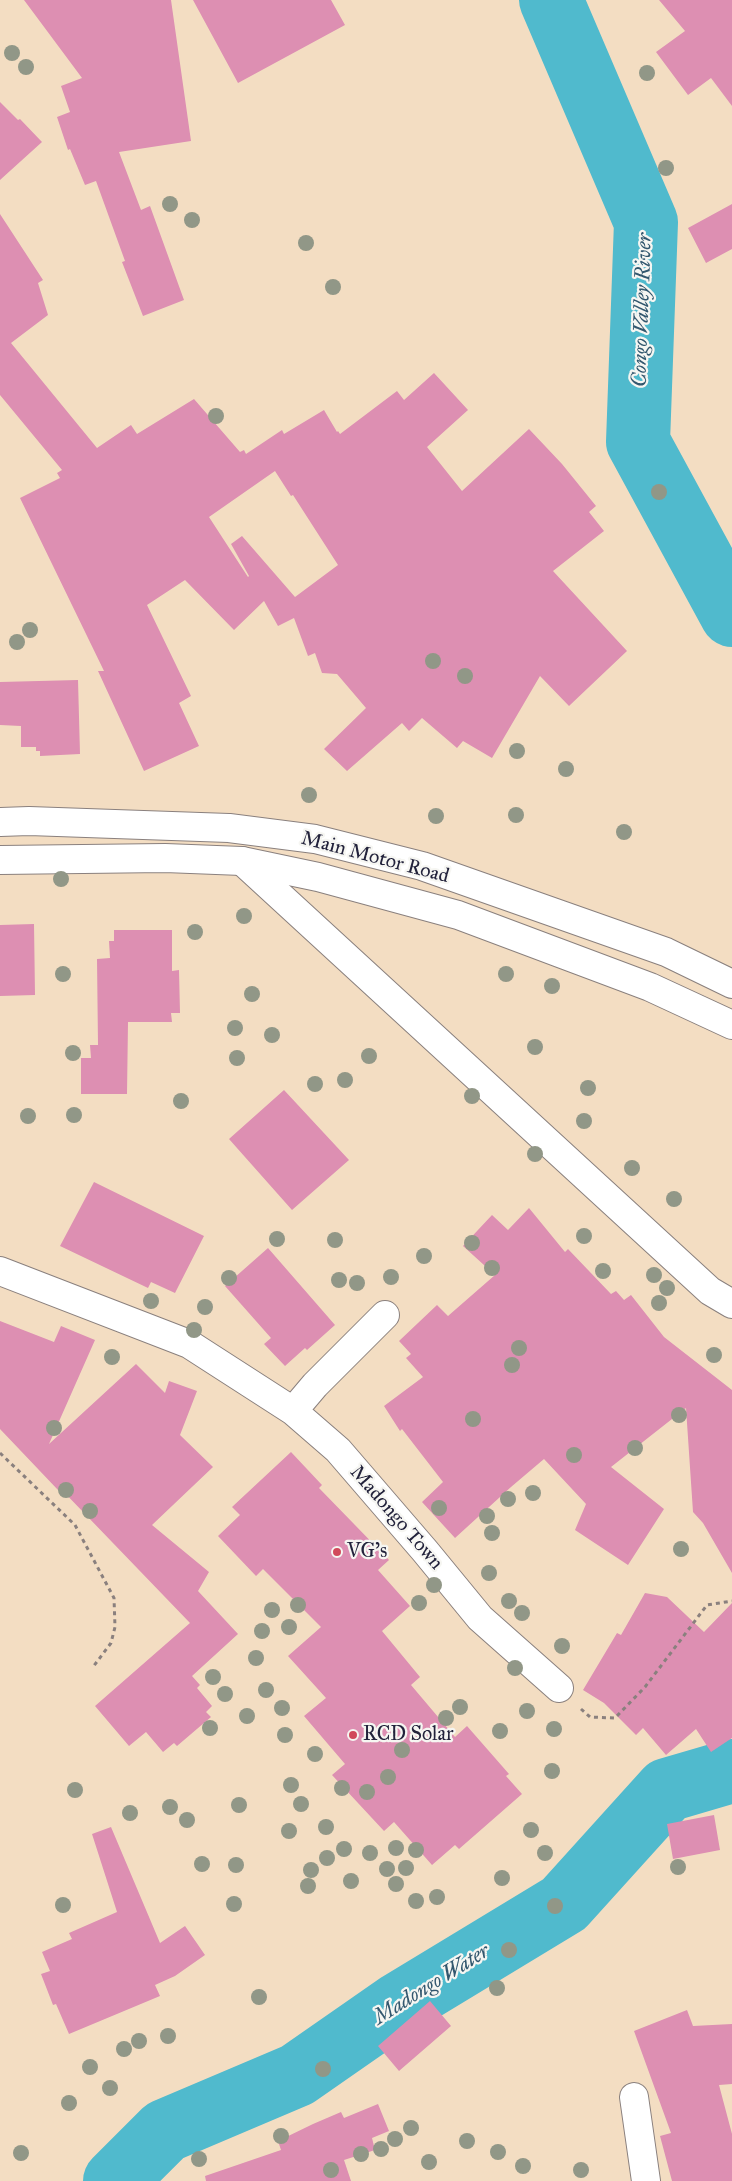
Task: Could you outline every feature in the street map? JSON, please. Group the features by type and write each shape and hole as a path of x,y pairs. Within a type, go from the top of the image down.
{"street":[{"name":"Main Motor Road","path":"0,822 29,821 229,828 315,840 422,866 666,952 732,984"},
{"name":"Main Motor Road","path":"0,860 165,858 242,861 318,877 458,915 650,987 732,1025"},
{"path":"242,861 710,1291 732,1304"},
{"name":"Madongo Town","path":"0,1271 189,1344 293,1411 338,1450 480,1618 559,1688"},
{"path":"293,1411 315,1385 385,1315"},
{"path":"634,2097 646,2181"}],"path":[{"path":"0,1453 75,1525 114,1598 115,1628 112,1642 93,1667"},
{"path":"559,1688 590,1718 615,1718 645,1687 707,1606 732,1601"}],"building":[{"path":"24,0 171,0 191,141 119,152 141,210 150,206 184,300 143,316 122,262 125,261 96,181 85,185 70,149 68,150 57,117 70,112 61,86 82,78"},
{"path":"193,0 331,0 345,25 238,83"},
{"path":"659,0 732,0 732,106 711,78 688,95 656,52 685,31"},
{"path":"0,102 42,142 0,180"},
{"path":"732,204 732,249 706,263 688,228"},
{"path":"0,214 43,280 38,283 48,315 11,343 97,448 131,425 137,434 194,399 240,452 244,450 246,454 282,430 284,434 324,410 340,434 397,391 404,400 434,373 468,410 427,447 462,491 529,429 562,464 596,506 589,512 604,531 553,571 627,651 569,706 540,676 492,758 463,741 457,748 422,718 409,731 402,723 347,771 324,749 366,708 337,674 322,673 315,653 308,656 294,618 278,626 264,601 234,630 185,580 147,605 191,696 179,703 199,746 144,771 98,671 104,671 20,498 60,478 57,473 62,470 0,395","holes":["275,471 291,496 293,495 338,565 295,597 242,536 231,544 248,577 209,517"]},
{"path":"78,680 80,754 40,756 40,751 36,751 36,747 21,747 21,726 0,725 0,682"},
{"path":"34,924 35,995 0,996 0,925"},
{"path":"114,930 172,930 172,971 179,970 180,1013 171,1013 172,1022 128,1022 127,1094 81,1094 81,1058 91,1058 90,1045 98,1045 97,959 110,958 109,941 114,941"},
{"path":"284,1090 349,1160 292,1210 229,1139"},
{"path":"94,1182 204,1236 175,1293 151,1282 148,1288 60,1246"},
{"path":"529,1208 565,1252 568,1249 611,1294 616,1291 624,1300 631,1295 664,1337 732,1390 732,1573 703,1523 693,1512 686,1408 611,1467 664,1509 628,1565 575,1530 586,1504 544,1459 455,1538 422,1502 443,1482 402,1429 400,1431 384,1406 423,1377 406,1358 411,1354 399,1341 437,1305 448,1316 495,1275 463,1246 492,1215 508,1230"},
{"path":"268,1248 335,1325 307,1350 305,1348 285,1366 264,1344 271,1338 225,1286"},
{"path":"0,1321 54,1342 61,1326 95,1340 49,1444 136,1364 165,1393 169,1381 197,1391 180,1435 213,1467 152,1525 209,1572 198,1591 238,1634 192,1676 200,1685 197,1688 212,1706 206,1712 211,1717 177,1746 174,1743 163,1752 146,1732 129,1746 95,1706 190,1623 60,1488 58,1490 0,1429"},
{"path":"291,1452 322,1485 319,1488 389,1560 378,1570 410,1606 382,1631 420,1677 411,1685 455,1737 467,1726 509,1774 506,1776 522,1794 459,1849 455,1845 432,1865 394,1822 384,1831 332,1775 345,1764 304,1716 326,1698 288,1656 321,1627 263,1569 256,1576 218,1536 240,1515 232,1507"},
{"path":"645,1593 667,1597 704,1632 732,1603 732,1738 711,1752 696,1729 666,1755 643,1728 636,1735 604,1703 583,1690 617,1633 621,1635"},
{"path":"714,1815 720,1850 673,1859 667,1824"},
{"path":"111,1827 160,1943 185,1926 205,1955 175,1976 155,1985 160,1996 69,2034 56,2004 53,2005 41,1974 50,1971 42,1952 72,1939 69,1933 117,1912 92,1834"},
{"path":"430,2001 451,2026 399,2071 378,2046"},
{"path":"687,2010 693,2026 732,2024 732,2084 719,2085 732,2134 732,2181 672,2181 660,2136 671,2133 634,2031"},
{"path":"378,2104 389,2131 372,2138 375,2150 344,2160 351,2181 206,2181 205,2176 281,2150 278,2141 313,2124 341,2112 344,2118"}],"waterway":[{"name":"Congo Valley River","path":"551,0 646,222 638,442 732,615"},
{"name":"Madongo Water","path":"115,2181 165,2131 297,2075 399,2004 564,1904 667,1790 732,1771"}],"place":[{"name":"VG's","path":"337,1552"},
{"name":"RCD Solar","path":"353,1735"}]}
